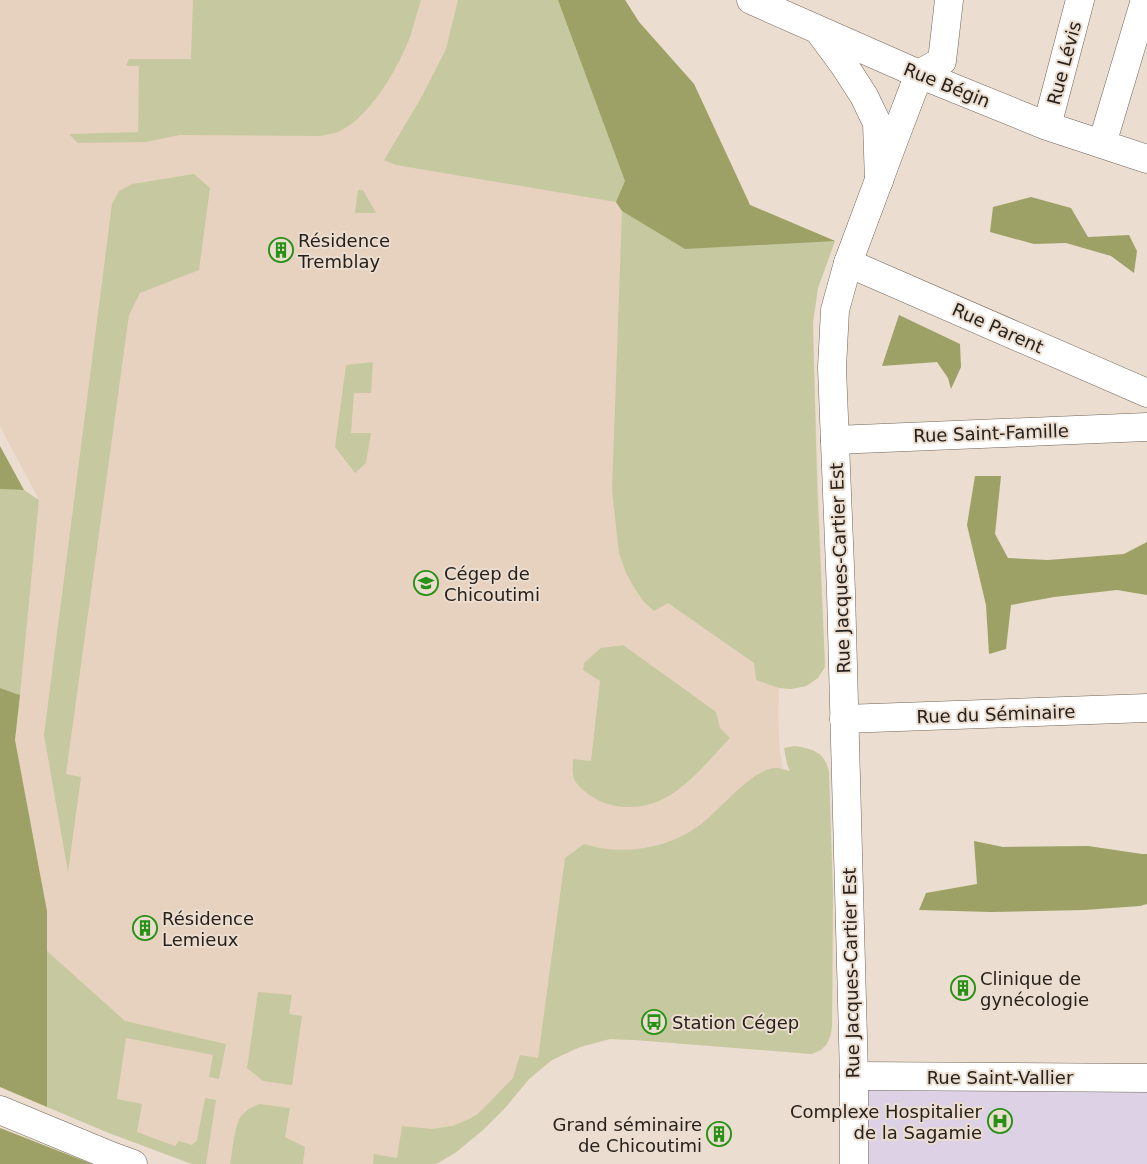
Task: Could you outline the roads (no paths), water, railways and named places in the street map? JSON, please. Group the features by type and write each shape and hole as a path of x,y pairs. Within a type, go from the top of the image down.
{"street":[{"name":"Rue Bégin","path":"751,0 919,74 1047,126 1147,159"},
{"path":"919,74 942,61 949,0"},
{"name":"Rue Lévis","path":"1047,126 1080,0"},
{"path":"1102,144 1145,0"},
{"path":"818,30 864,96 877,123 879,182"},
{"name":"Rue Jacques-Cartier Est","path":"854,1164 854,1076 841,592 832,368 835,310 848,263 919,74"},
{"name":"Rue Parent","path":"848,263 1147,393"},
{"name":"Rue Saint-Famille","path":"835,440 1147,427"},
{"name":"Rue du Séminaire","path":"844,719 1147,708"},
{"name":"Rue Saint-Vallier","path":"854,1076 1147,1078"},
{"path":"0,1110 133,1164"}],"place":[{"name":"Résidence Tremblay","path":"281,250"},
{"name":"Cégep de Chicoutimi","path":"426,583"},
{"name":"Résidence Lemieux","path":"145,928"},
{"name":"Clinique de gynécologie","path":"963,988"},
{"name":"Station Cégep","path":"654,1022"},
{"name":"Complexe Hospitalier de la Sagamie","path":"1000,1121"},
{"name":"Grand séminaire de Chicoutimi","path":"719,1134"}]}
